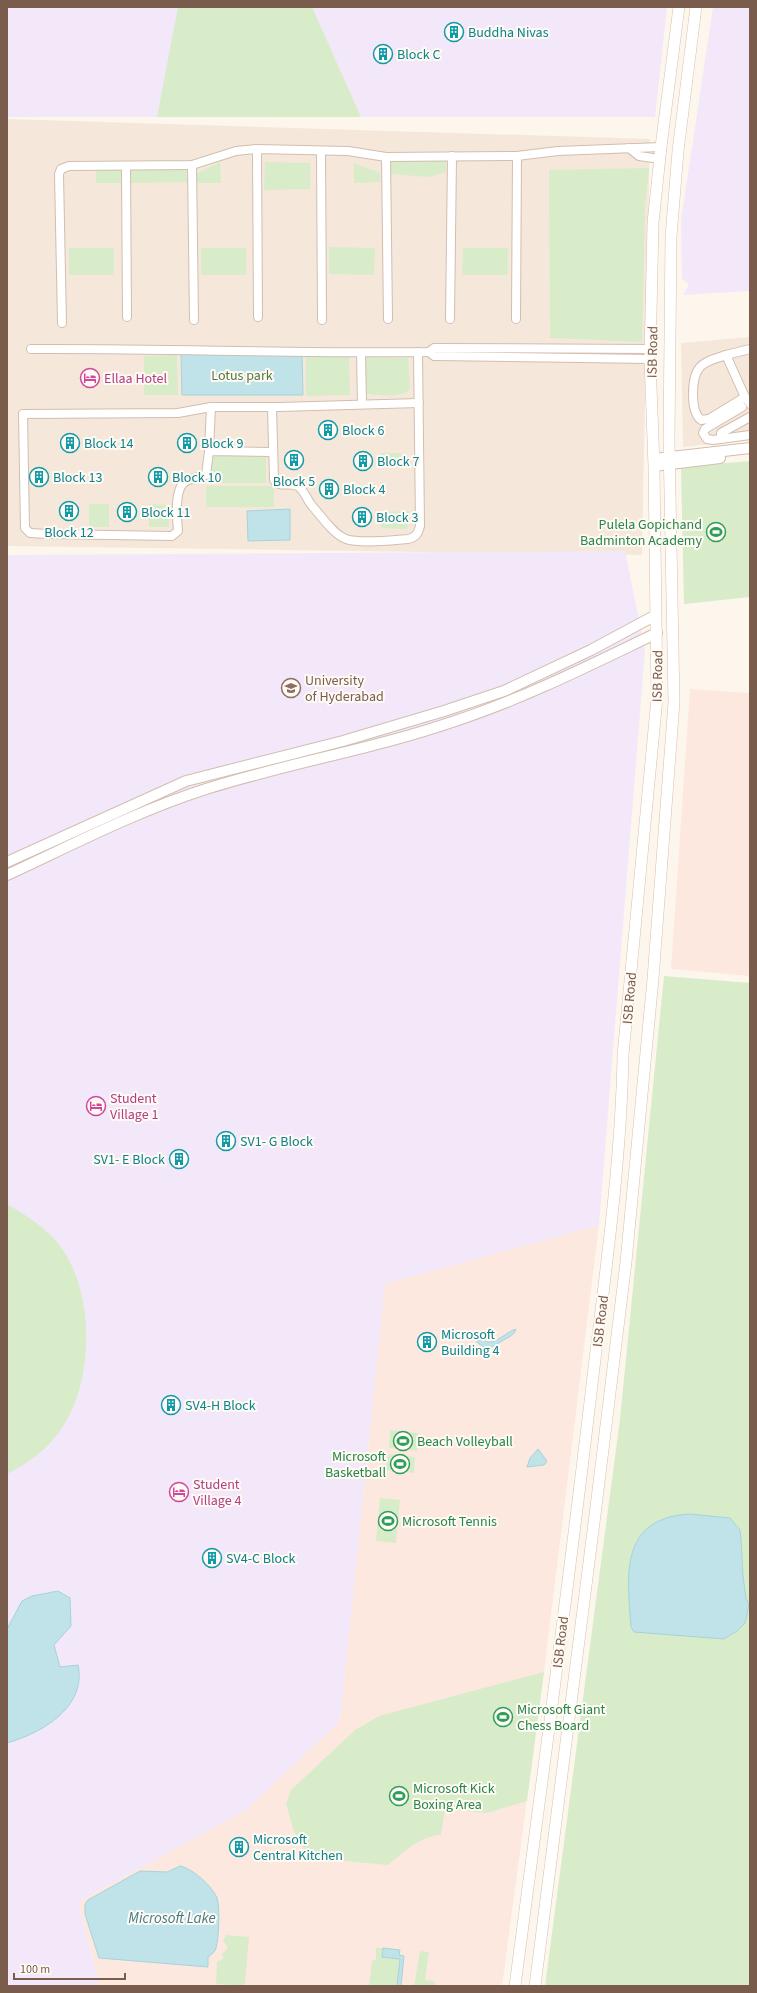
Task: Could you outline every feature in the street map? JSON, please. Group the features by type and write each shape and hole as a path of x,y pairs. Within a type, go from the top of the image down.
{"main road":[{"name":"ISB Road","path":"515,1986 578,1509 608,1244 622,1098 623,1055 658,698 651,354 653,223 660,153 680,7"},
{"name":"ISB Road","path":"535,1986 626,1262 653,979 674,702 670,460 671,237 678,151 696,7"}],"street":[{"path":"62,323 59,174 61,169 69,166 192,165 236,151 257,149 348,151 386,157 517,156 558,151 629,148 639,156 660,153"},
{"path":"257,149 258,318"},
{"path":"321,151 322,320"},
{"path":"450,318 452,156"},
{"path":"516,319 517,156"},
{"path":"386,157 388,319"},
{"path":"192,165 194,320"},
{"path":"126,166 127,317"},
{"path":"31,349 130,348 361,353 429,352 434,356 651,354"},
{"path":"746,403 704,421 697,417 693,398 698,370 701,366 709,361 726,355 750,349"},
{"path":"272,407 272,452 274,480 276,483 279,485 296,485 300,488 310,504 334,531 346,539 378,540 414,537 418,533 420,526 418,352"},
{"path":"361,353 362,404"},
{"path":"726,355 746,403"},
{"path":"211,407 209,451 206,475 184,482 179,488 176,516 178,531 172,536 48,534 30,533 25,528 23,414 178,413 211,407 418,403"},
{"path":"746,403 703,430 704,436 707,439 721,439 750,435"},
{"path":"721,439 721,433 750,417"},
{"path":"654,462 750,448"},
{"path":"209,451 272,452"},
{"path":"670,460 750,454"},
{"path":"7,862 186,781 343,741 444,711 504,691 591,650 656,616"},
{"path":"7,875 142,813 205,790 257,775 322,760 453,722 516,700 657,633"}],"shaded area":[{"path":"7,7 667,7 655,117 7,117"},
{"path":"713,7 750,7 750,291 683,295 689,284 682,279 681,220"},
{"path":"7,119 650,139 642,555 7,546"},
{"path":"750,337 750,440 683,447 681,343"},
{"path":"625,551 645,650 599,1225 385,1284 340,1721 246,1810 78,1902 100,1986 7,1986 7,555"},
{"path":"690,689 750,693 750,976 671,969"},
{"path":"599,1225 544,1672 502,1986 100,1986 78,1902 246,1810 340,1721 385,1284"}],"green space":[{"path":"178,7 312,7 361,117 157,117"},
{"path":"389,161 446,161 446,172 428,177 390,174"},
{"path":"220,162 221,183 194,183 195,174"},
{"path":"265,162 310,163 310,189 264,190"},
{"path":"354,163 380,173 380,182 354,183"},
{"path":"186,168 187,182 130,183 130,169"},
{"path":"649,168 645,208 642,342 550,338 549,170"},
{"path":"96,170 121,170 121,183 96,183"},
{"path":"329,247 375,248 374,275 329,274"},
{"path":"69,248 114,248 114,275 69,275"},
{"path":"201,248 246,248 246,275 201,275"},
{"path":"463,248 508,248 508,275 462,275"},
{"path":"306,354 349,354 350,395 306,396"},
{"path":"177,355 178,395 144,395 144,356"},
{"path":"365,357 408,358 410,388 407,392 396,395 366,394"},
{"path":"209,451 266,453 266,483 211,483"},
{"path":"381,453 401,453 400,464 381,464"},
{"name":"Pulela Gopichand Badminton Academy","path":"750,461 750,597 684,604 681,467"},
{"path":"206,486 274,486 274,507 206,507"},
{"path":"89,504 109,504 109,527 89,527"},
{"path":"149,504 169,505 169,527 149,527"},
{"path":"410,511 407,529 381,528 380,512"},
{"path":"664,976 750,983 750,1986 545,1986 620,1419"},
{"path":"7,1204 32,1220 47,1232 61,1247 66,1255 75,1275 82,1297 86,1345 84,1369 79,1392 70,1413 59,1432 48,1445 35,1456 22,1466 7,1474"},
{"name":"Beach Volleyball","path":"390,1430 418,1433 417,1451 389,1448"},
{"name":"Microsoft Basketball","path":"387,1454 415,1457 414,1473 386,1470"},
{"name":"Microsoft Tennis","path":"380,1498 400,1500 396,1543 376,1541"},
{"path":"544,1672 527,1801 487,1813 445,1809 441,1835 426,1838 406,1850 388,1865 309,1858 293,1829 286,1803 291,1790 355,1730 379,1716"},
{"path":"226,1935 249,1937 245,1984 241,1986 216,1984 217,1962 224,1958 222,1954 228,1948 223,1941"},
{"path":"376,1948 383,1948 382,1957 400,1959 397,1986 369,1986 372,1960 376,1960"},
{"path":"420,1951 429,1952 425,1980 435,1981 434,1986 414,1986"}],"water":[{"name":"Lotus park","path":"181,354 302,354 303,395 182,395"},
{"path":"290,509 290,540 248,541 247,511"},
{"path":"516,1329 512,1335 492,1347 482,1346 476,1341 483,1339 487,1342 494,1341"},
{"path":"538,1449 547,1461 544,1465 527,1467 530,1458"},
{"path":"690,1514 730,1518 740,1530 743,1576 746,1598 749,1605 745,1623 737,1631 724,1639 634,1632 631,1627 629,1607 629,1569 632,1552 639,1538 650,1526 667,1518"},
{"path":"58,1591 70,1598 71,1626 54,1645 60,1667 78,1665 79,1680 76,1694 69,1706 47,1725 7,1743 7,1629 22,1601 32,1596"},
{"name":"Microsoft Lake","path":"180,1866 185,1867 202,1879 217,1898 219,1915 218,1937 216,1949 208,1957 208,1967 99,1958 85,1914 85,1904 88,1900 140,1871 167,1872"},
{"path":"383,1948 400,1950 399,1955 404,1956 401,1986 397,1986 400,1959 382,1957"}],"place":[{"name":"Buddha Nivas","path":"454,32"},
{"name":"Block C","path":"383,54"},
{"name":"Ellaa Hotel","path":"90,378"},
{"name":"Block 6","path":"328,430"},
{"name":"Block 14","path":"70,443"},
{"name":"Block 9","path":"187,443"},
{"name":"Block 5","path":"294,460"},
{"name":"Block 7","path":"363,461"},
{"name":"Block 13","path":"39,477"},
{"name":"Block 10","path":"158,477"},
{"name":"Block 4","path":"329,489"},
{"name":"Block 12","path":"69,511"},
{"name":"Block 11","path":"127,512"},
{"name":"Block 3","path":"362,517"},
{"name":"Pulela Gopichand Badminton Academy","path":"716,532"},
{"name":"University of Hyderabad","path":"291,688"},
{"name":"Student Village 1","path":"96,1106"},
{"name":"SV1- G Block","path":"226,1141"},
{"name":"SV1- E Block","path":"179,1159"},
{"name":"Microsoft Building 4","path":"427,1342"},
{"name":"SV4-H Block","path":"171,1405"},
{"name":"Beach Volleyball","path":"403,1441"},
{"name":"Microsoft Basketball","path":"400,1464"},
{"name":"Student Village 4","path":"179,1492"},
{"name":"Microsoft Tennis","path":"388,1521"},
{"name":"SV4-C Block","path":"212,1558"},
{"name":"Microsoft Giant Chess Board","path":"503,1717"},
{"name":"Microsoft Kick Boxing Area","path":"399,1796"},
{"name":"Microsoft Central Kitchen","path":"239,1847"}]}
